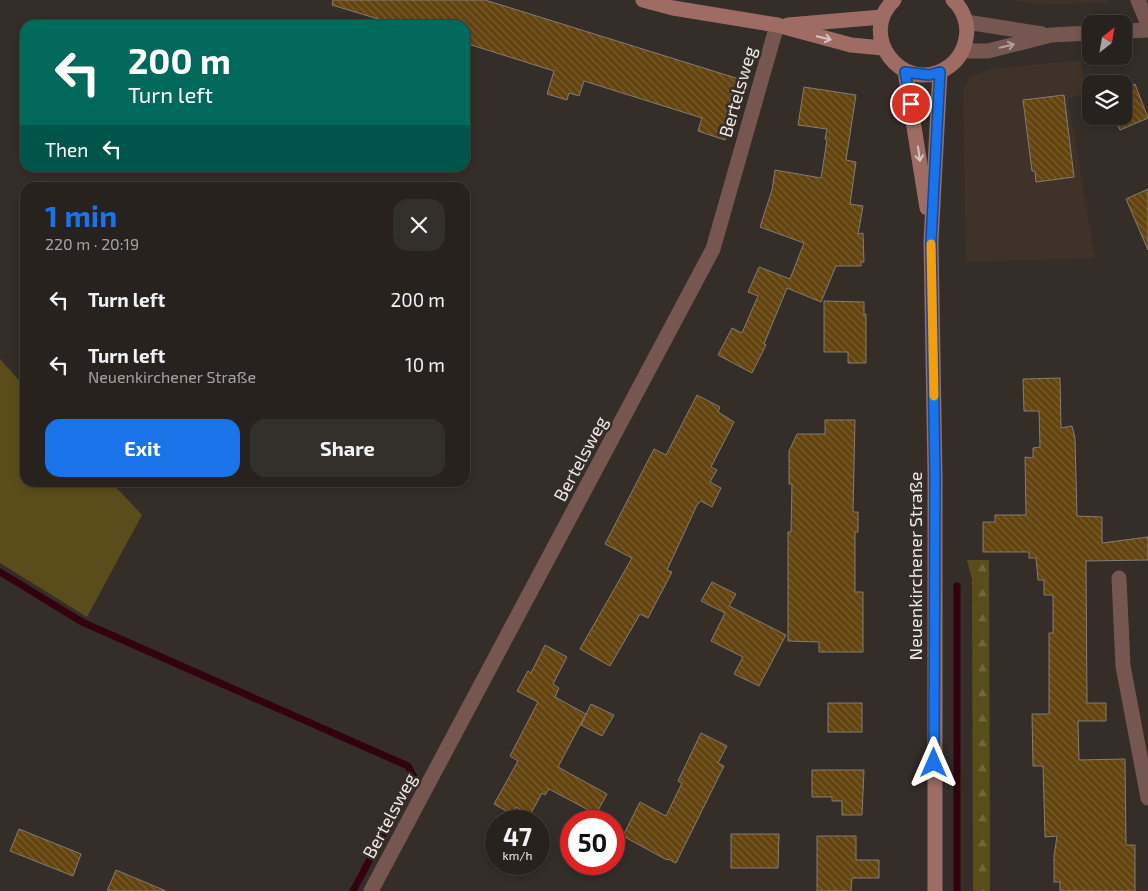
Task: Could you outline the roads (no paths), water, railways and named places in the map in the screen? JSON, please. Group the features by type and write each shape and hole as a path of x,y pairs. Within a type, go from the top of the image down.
{"main road":[{"path":"643,0 673,8 777,25 850,45 883,48"},
{"path":"894,0 882,18 880,28 883,48 888,58 905,72 923,75 940,72 953,63 963,50 967,36 966,22 963,12 953,0"},
{"path":"777,25 882,18"},
{"name":"Neuenkirchener Straße","path":"905,72 931,241"},
{"name":"Neuenkirchener Straße","path":"935,891 935,474 931,241 940,72"}],"street":[{"path":"1138,0 1148,24"},
{"path":"966,22 1050,35 1082,33"},
{"name":"Bertelsweg","path":"371,891 713,250 777,25"},
{"path":"1132,31 1148,30"},
{"path":"963,50 988,51 1050,35"},
{"path":"1119,578 1122,666 1148,798"}],"waterway":[{"path":"0,572 82,622 408,766 414,777 353,891"},
{"path":"957,586 957,891"}]}
